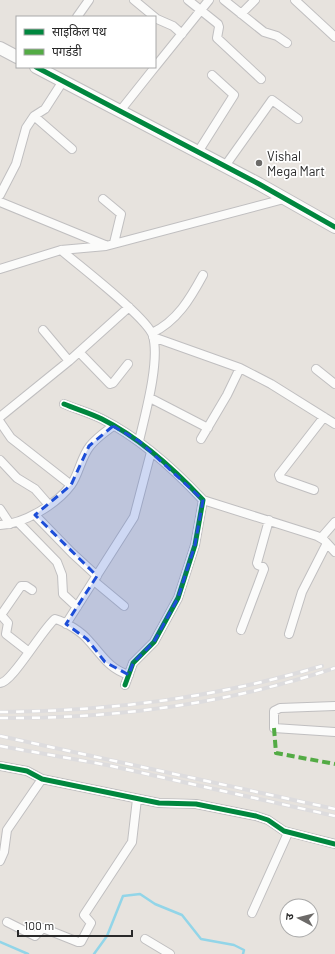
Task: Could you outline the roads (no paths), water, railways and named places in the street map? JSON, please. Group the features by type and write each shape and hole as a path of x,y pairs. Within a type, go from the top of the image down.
{"street":[{"path":"78,16 89,0"},
{"path":"134,0 153,16"},
{"path":"188,0 219,26 217,38 261,79"},
{"path":"156,66 209,0"},
{"path":"224,0 267,34 277,36 287,43"},
{"path":"241,14 255,0"},
{"path":"295,0 335,37"},
{"path":"156,18 172,26 182,34"},
{"path":"0,48 16,56"},
{"path":"39,68 225,166 335,227"},
{"path":"120,111 154,68"},
{"path":"198,152 234,95 212,75"},
{"path":"0,196 16,164 24,133 34,116 44,109 63,81"},
{"path":"225,166 272,100 298,119"},
{"path":"34,116 72,149"},
{"path":"103,199 121,214 114,243"},
{"path":"0,269 61,250 106,246 284,199"},
{"path":"0,202 106,246"},
{"path":"61,250 129,307 153,335 240,368 271,384 335,424"},
{"path":"153,335 185,306 203,275"},
{"path":"0,417 69,361 129,307"},
{"path":"43,330 69,361"},
{"path":"139,442 150,398 154,362 153,335"},
{"path":"79,352 110,384 113,383 128,364"},
{"path":"201,439 227,395 240,368"},
{"path":"316,369 335,384"},
{"path":"150,398 208,428"},
{"path":"64,404 102,419 139,442 184,480 203,500 269,520 324,540 335,552"},
{"path":"314,490 280,478 279,475 324,417"},
{"path":"0,422 11,438 70,485"},
{"path":"0,525 14,523 35,515 49,505 70,485 89,446 112,426"},
{"path":"66,624 134,517 151,452"},
{"path":"0,460 17,478 36,489 49,505"},
{"path":"125,685 133,663 154,642 178,598 195,545 203,500"},
{"path":"0,509 57,562 62,574 63,594 77,607"},
{"path":"35,515 124,606"},
{"path":"240,630 264,569 257,563 269,520"},
{"path":"289,634 302,592 324,540 335,522"},
{"path":"29,652 6,634 8,623 1,615 21,586 26,586 32,590"},
{"path":"0,683 5,681 54,620 58,620 66,624 87,639 105,662 119,671 129,675"},
{"path":"335,706 280,708 274,711 274,728 335,732"},
{"path":"0,766 27,771 42,779 166,804 196,804 256,816 268,820 288,832 335,844"},
{"path":"0,861 4,852 7,830 42,779"},
{"path":"6,922 35,936 43,928 81,942 91,922 84,914 132,842 137,798"},
{"path":"252,913 288,832"},
{"path":"146,939 170,954"}],"waterway":[{"path":"94,954 107,936 123,896 140,894 155,904 182,915 201,939 234,945 244,950 243,954"},
{"path":"0,942 28,954"}],"railway":[{"path":"0,712 82,709 162,701 242,687 322,666"},
{"path":"0,718 85,716 170,707 253,691 294,681 335,668"},
{"path":"0,736 335,809"},
{"path":"0,746 107,765 335,816"}],"place":[{"name":"Vishal Mega Mart","path":"259,163"}]}
